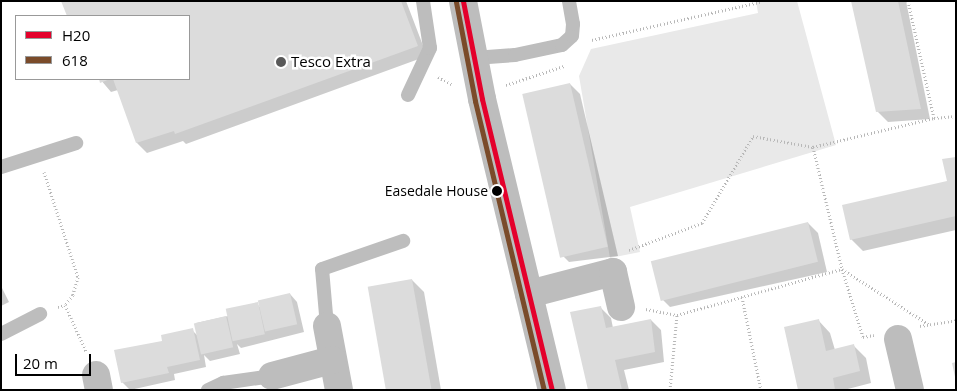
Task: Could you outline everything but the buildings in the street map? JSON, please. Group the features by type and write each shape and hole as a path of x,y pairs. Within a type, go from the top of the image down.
{"street":[{"path":"463,1 481,92 552,390"},
{"path":"529,294 613,272 621,307"},
{"path":"327,326 339,390"},
{"path":"889,336 910,390"},
{"path":"272,376 332,360"}],"lane":[{"path":"408,95 430,48 423,1"},
{"path":"474,58 515,55 562,46 572,36 569,1"},
{"path":"1,167 76,143"},
{"path":"327,326 322,269 403,241"},
{"path":"1,334 40,314"},
{"path":"208,390 223,383 272,376"}],"path":[{"path":"587,44 594,38 764,1"},
{"path":"908,1 934,118"},
{"path":"481,92 560,69 566,63"},
{"path":"613,272 623,252 702,223 753,136 813,148 934,118 956,116"},
{"path":"813,148 842,269 863,337 889,336"},
{"path":"39,155 78,277 73,295 64,304 40,314"},
{"path":"621,307 677,315 842,269 930,325"},
{"path":"742,296 761,390"},
{"path":"64,304 97,382"},
{"path":"670,390 677,315"}],"shaded area":[{"path":"756,1 797,1 836,145 630,207 640,252 610,258 579,76 591,49 758,13"}],"transit line":[{"name":"H20","path":"463,1 482,99 552,390"},
{"name":"618","path":"456,2 475,101 544,390"}],"place":[{"name":"Tesco Extra","path":"281,62"},
{"name":"Easedale House","path":"497,191"}]}
